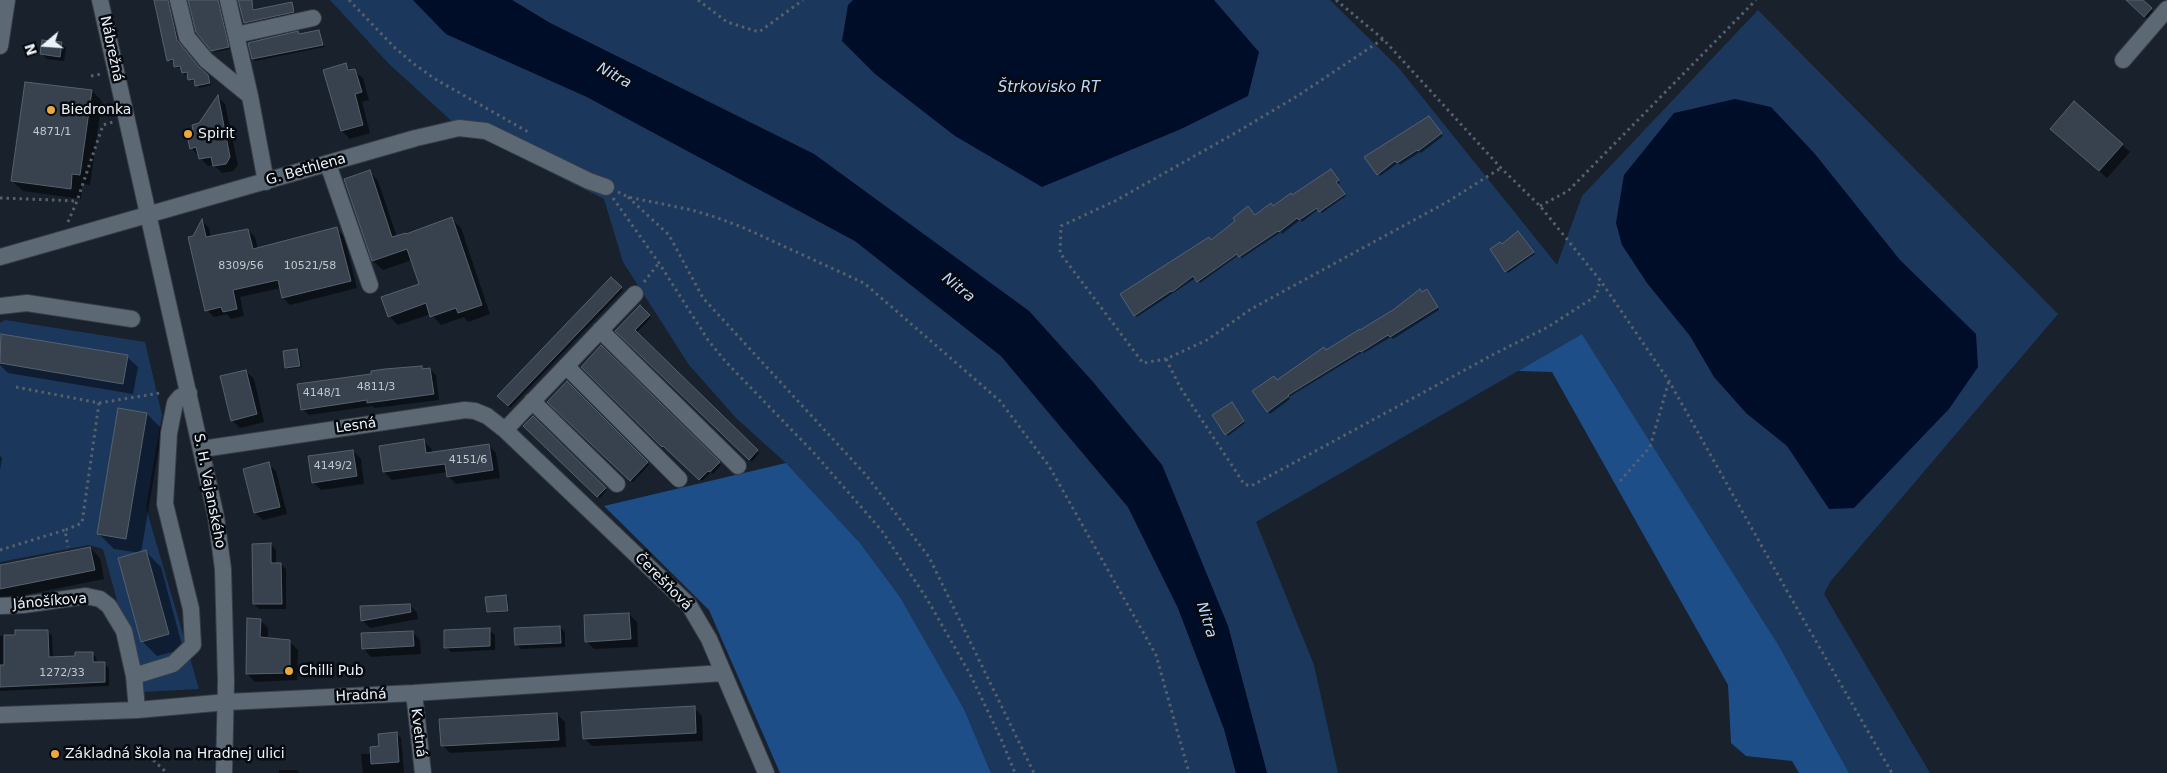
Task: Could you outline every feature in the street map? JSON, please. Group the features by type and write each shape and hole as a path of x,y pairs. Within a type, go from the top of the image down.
{"street":[{"path":"0,46 6,0"},
{"name":"Nábrežná","path":"100,0 147,214"},
{"path":"178,0 187,37 206,60 250,96"},
{"path":"228,0 250,96 266,182"},
{"path":"2123,60 2167,9"},
{"path":"236,35 313,18"},
{"name":"G. Bethlena","path":"0,257 438,132 471,128 486,132 589,182 606,187"},
{"path":"328,164 370,285"},
{"name":"S. H. Vajanského","path":"147,214 202,449 222,552 227,702 224,773"},
{"path":"505,430 634,294"},
{"path":"0,306 27,303 132,320"},
{"path":"600,330 738,466"},
{"path":"566,366 679,479"},
{"path":"134,676 173,664 193,645 190,609 165,504 169,433 175,403 180,397 189,393"},
{"path":"532,401 617,484"},
{"name":"Lesná","path":"202,449 465,410 475,411 487,416 505,430"},
{"name":"Čerešňová","path":"505,430 690,605 709,639 766,773"},
{"name":"Jánošíkova","path":"0,606 23,606 86,596 100,599 114,613 124,631 134,676 137,710"},
{"name":"Hradná","path":"0,715 137,710 227,702 414,693 723,673"},
{"name":"Kvetná","path":"414,693 424,773"}],"path":[{"path":"349,0 394,47 414,64 450,88 532,134"},
{"path":"698,0 727,22 759,32 803,0"},
{"path":"1336,0 1383,39 1500,168 1540,206 1600,280 1669,382 1791,599 1892,773"},
{"path":"1540,206 1568,191 1756,0"},
{"path":"1383,39 1299,95 1237,132 1115,201 1061,226 1060,253 1144,363 1166,360 1207,340 1251,309 1447,202 1500,168"},
{"path":"91,76 105,73 107,81"},
{"path":"68,222 78,201 103,125 116,122 114,114"},
{"path":"606,187 628,196 692,210 742,227 864,284 1000,401 1049,466 1156,655 1189,773"},
{"path":"606,187 659,263 708,340 725,361 814,453 882,531 927,599 970,674 1015,773"},
{"path":"628,196 670,235 703,298 866,475 929,557 1034,773"},
{"path":"0,198 78,201"},
{"path":"634,294 659,263"},
{"path":"1166,360 1180,387 1244,484 1251,486 1487,357 1548,327 1596,296 1600,280"},
{"path":"1620,480 1650,447 1669,382"},
{"path":"16,387 99,403 160,393"},
{"path":"0,550 82,523 99,403"},
{"path":"65,530 68,547"},
{"path":"139,747 167,773"}],"shaded area":[{"path":"330,0 413,0 446,34 587,97 855,241 1001,356 1128,507 1178,608 1224,729 1236,773 991,773 964,709 900,597 860,543 786,463 737,419 689,365 623,262 604,199 457,126 388,63"},
{"path":"512,0 1330,0 1398,67 1557,265 1582,196 1758,10 2058,314 1830,582 1824,594 1930,773 1849,773 1779,646 1582,334 1256,522 1314,665 1338,773 1267,773 1228,626 1162,465 1093,382 1029,311 814,154 550,23"},
{"path":"5,320 145,342 162,415 146,508 199,689 142,692 103,549 89,545 0,562 0,323"},
{"path":"1582,334 1779,646 1849,773 1799,773 1792,761 1746,756 1731,743 1728,685 1552,372 1518,371"},
{"path":"786,463 860,543 900,597 964,709 991,773 780,773 709,610 604,506"}],"water":[{"name":"Nitra","path":"413,0 512,0 550,23 814,154 1029,311 1093,382 1162,465 1228,626 1267,773 1236,773 1224,729 1178,608 1128,507 1001,356 855,241 587,97 446,34"},
{"name":"Štrkovisko RT","path":"853,0 1214,0 1259,52 1248,96 1181,129 1042,187 955,136 875,74 842,41 848,5"},
{"path":"1735,99 1771,107 1815,154 1900,260 1976,334 1978,367 1949,409 1854,508 1829,509 1787,446 1746,413 1714,377 1690,336 1647,283 1622,245 1616,223 1624,175 1674,113"}],"building":[{"path":"154,0 168,0 177,40 198,66 208,75 210,83 195,86 194,79 188,80 187,72 182,73 180,66 174,67 173,59 167,61"},
{"path":"188,0 218,0 229,47 211,51 196,32"},
{"path":"238,0 252,0 253,10 292,2 294,12 244,23"},
{"path":"2126,0 2143,0 2152,8 2144,17"},
{"path":"319,30 323,45 252,59 248,43 298,31 299,34"},
{"path":"42,40 62,42 60,57 40,54"},
{"path":"346,63 348,70 355,69 362,92 355,94 363,125 341,131 323,70"},
{"path":"25,82 92,90 80,175 72,174 71,189 11,181"},
{"path":"218,95 230,157 226,164 213,166 211,157 199,159 196,147 190,149 186,131 193,130 192,125 199,123"},
{"path":"2074,101 2123,144 2099,171 2050,129"},
{"path":"1429,116 1442,133 1418,151 1397,163 1395,161 1377,175 1364,157"},
{"path":"1331,169 1339,180 1336,182 1345,194 1319,212 1317,208 1299,220 1297,218 1279,232 1239,257 1237,254 1197,282 1193,276 1134,316 1120,294 1209,237 1211,240 1235,221 1233,218 1248,206 1255,215 1271,203 1273,206 1291,193 1292,195"},
{"path":"370,170 392,237 406,234 452,217 482,305 458,313 456,308 430,317 426,303 388,317 381,297 419,284 407,249 372,261 344,179"},
{"path":"202,219 206,237 248,229 253,249 337,227 351,281 282,298 278,280 233,290 237,309 223,312 221,307 205,311 188,237 193,236"},
{"path":"1518,231 1534,252 1505,272 1490,249 1500,242 1502,244"},
{"path":"611,277 622,287 508,406 497,396"},
{"path":"1420,289 1422,292 1427,289 1438,307 1390,337 1388,335 1288,395 1267,412 1252,391 1274,376 1277,380 1324,347 1326,350 1393,310"},
{"path":"640,305 650,315 635,330 758,450 749,460 615,331"},
{"path":"1,334 128,355 123,384 0,363"},
{"path":"601,345 720,462 710,472 708,471 699,480 662,447 581,367"},
{"path":"297,349 300,366 285,368 283,351"},
{"path":"422,366 422,369 430,368 434,394 367,403 367,400 301,410 297,384 371,374 371,371"},
{"path":"246,370 257,414 231,421 220,376"},
{"path":"567,381 648,462 630,481 547,402"},
{"path":"1232,402 1244,421 1225,435 1212,415"},
{"path":"118,408 147,413 126,539 97,534"},
{"path":"533,416 606,488 597,497 523,426"},
{"path":"424,439 426,453 489,444 493,470 447,477 445,464 383,472 379,446"},
{"path":"353,450 357,476 312,483 308,456"},
{"path":"269,462 280,507 254,513 243,469"},
{"path":"271,543 271,563 281,563 282,604 253,604 252,544"},
{"path":"90,547 95,570 0,589 0,565"},
{"path":"146,550 169,634 141,642 118,558"},
{"path":"506,595 508,611 487,612 485,597"},
{"path":"410,604 411,612 361,621 360,606"},
{"path":"629,613 631,639 585,642 584,615"},
{"path":"247,618 261,619 260,637 290,640 290,673 246,674"},
{"path":"560,626 561,643 515,645 514,628"},
{"path":"490,628 490,646 444,648 444,630"},
{"path":"15,630 48,630 49,657 75,656 75,652 93,652 93,662 105,662 105,682 0,687 0,665 4,665 4,635 15,635"},
{"path":"413,631 414,646 362,649 361,633"},
{"path":"695,706 696,733 583,739 581,712"},
{"path":"557,713 559,740 441,746 439,719"},
{"path":"397,732 399,762 371,764 370,747 379,746 378,734"}],"place":[{"name":"Biedronka","path":"51,110"},
{"name":"Spirit","path":"188,134"},
{"name":"Chilli Pub","path":"289,671"},
{"name":"Základná škola na Hradnej ulici","path":"55,754"}]}
